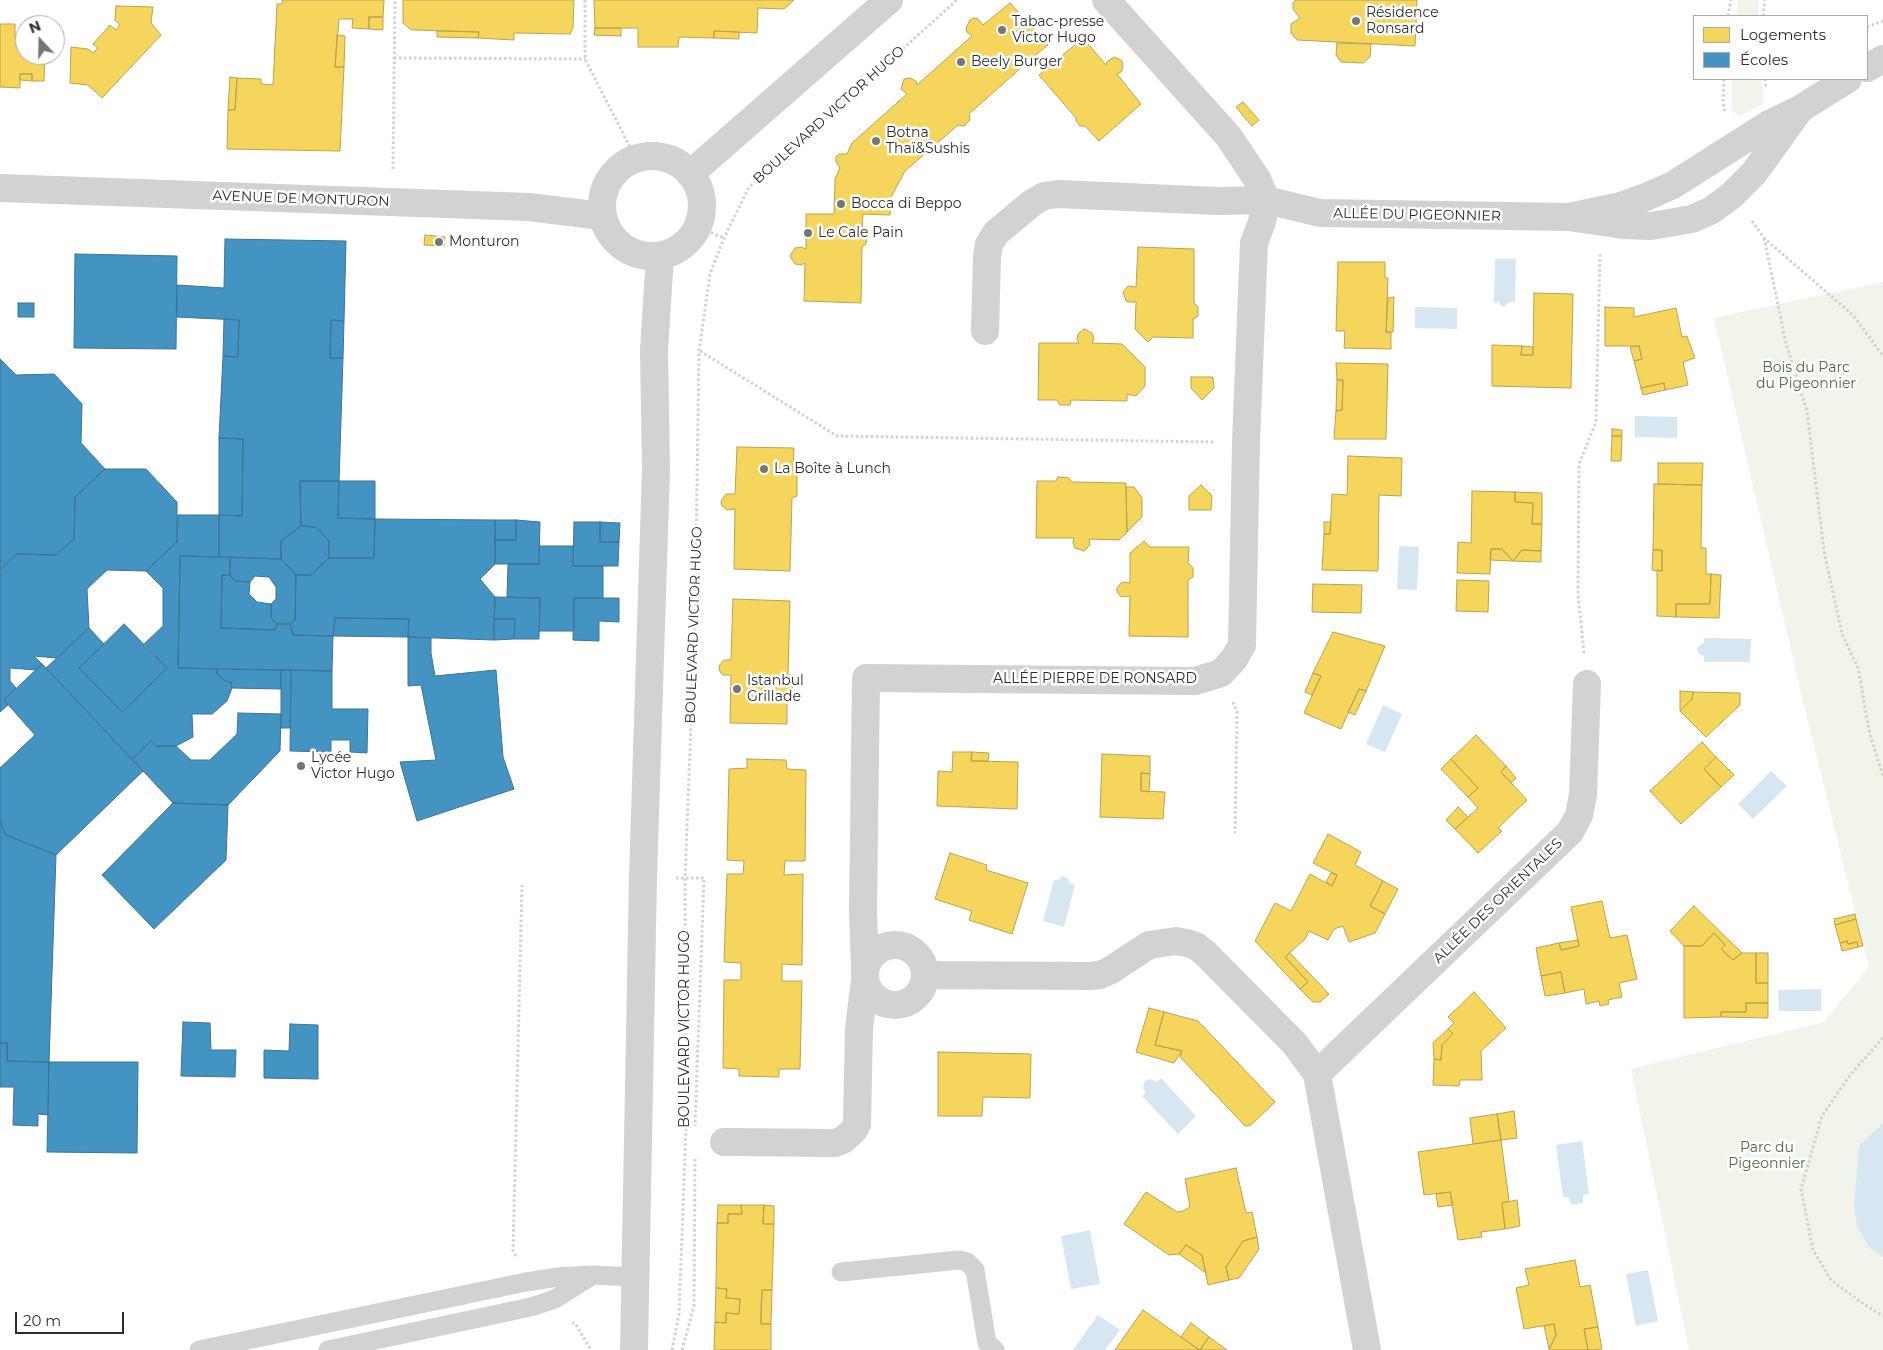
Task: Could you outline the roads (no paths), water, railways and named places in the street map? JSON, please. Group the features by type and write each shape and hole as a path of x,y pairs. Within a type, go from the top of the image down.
{"street":[{"path":"690,174 889,0"},
{"path":"985,331 987,258 990,244 996,233 1032,203 1044,196 1058,194 1218,201 1266,200 1257,179 1229,137 1106,0"},
{"path":"1868,67 1883,59"},
{"name":"ALLÉE DU PIGEONNIER","path":"1569,217 1621,206 1646,198 1673,185 1734,144 1800,109 1846,80"},
{"name":"ALLÉE DU PIGEONNIER","path":"1266,200 1320,213 1569,217 1651,226 1692,218 1712,210 1732,195 1754,173 1800,109"},
{"path":"648,157 665,159 681,166 690,174 701,200 700,218 697,227 686,243 660,256 647,256 634,253 623,247 614,238 602,216 602,204 608,181 625,164 648,157"},
{"name":"AVENUE DE MONTURON","path":"0,188 529,206 602,216"},
{"name":"ALLÉE PIERRE DE RONSARD","path":"724,1142 836,1142 844,1140 854,1130 856,1124 859,1029 865,974 863,911 866,678 1195,681 1221,673 1239,652 1244,638 1246,442 1254,243 1262,222 1266,200"},
{"path":"634,1350 643,877 656,469 654,350 660,256"},
{"name":"ALLÉE DES ORIENTALES","path":"1317,1074 1570,832 1579,815 1583,795 1587,684"},
{"path":"925,975 1076,978 1100,975 1149,945 1170,942 1187,943 1196,946 1206,953 1295,1044 1317,1074 1367,1350"},
{"path":"890,944 902,945 913,950 921,958 926,969 925,981 920,992 912,1000 901,1005 888,1004 878,999 869,991 865,974 870,957 879,949 890,944"}],"lane":[{"path":"841,1272 877,1270 958,1260 967,1262 975,1270 987,1343 995,1350"},
{"path":"200,1350 526,1282 558,1277 593,1275 635,1277"},
{"path":"328,1350 531,1307 555,1299 593,1275"}],"water":[{"path":"1495,259 1516,259 1515,302 1509,302 1504,307 1499,302 1494,302"},
{"path":"1415,307 1457,308 1457,329 1415,328"},
{"path":"1635,416 1677,417 1677,438 1635,437"},
{"path":"1399,546 1419,547 1417,590 1397,589"},
{"path":"1704,638 1751,639 1750,662 1704,662 1704,656 1699,654 1697,649 1704,643"},
{"path":"1383,705 1402,714 1385,752 1366,744"},
{"path":"1771,771 1787,786 1753,819 1738,804"},
{"path":"1062,876 1068,879 1069,883 1075,885 1064,927 1043,921 1054,880 1058,880"},
{"path":"1821,989 1821,1011 1779,1011 1778,990"},
{"path":"1161,1078 1196,1116 1178,1134 1142,1096 1146,1092 1143,1088 1145,1081 1150,1079 1157,1082"},
{"path":"1883,1123 1883,1257 1869,1247 1857,1226 1854,1207 1859,1146"},
{"path":"1582,1141 1589,1194 1583,1195 1583,1203 1572,1205 1568,1197 1563,1197 1556,1145"},
{"path":"1090,1230 1100,1284 1071,1289 1061,1236"},
{"path":"1648,1270 1658,1321 1636,1326 1626,1274"},
{"path":"1098,1315 1120,1330 1105,1350 1073,1350"}],"place":[{"name":"Résidence Ronsard","path":"1356,21"},
{"name":"Tabac-presse Victor Hugo","path":"1002,30"},
{"name":"Beely Burger","path":"961,62"},
{"name":"Botna Thaï&Sushis","path":"876,141"},
{"name":"Bocca di Beppo","path":"841,204"},
{"name":"Le Cale Pain","path":"808,233"},
{"name":"Monturon","path":"439,242"},
{"name":"La Boîte à Lunch","path":"764,469"},
{"name":"Istanbul Grillade","path":"737,689"},
{"name":"Lycée Victor Hugo","path":"301,766"}],"park label":[{"name":"Bois du Parc du Pigeonnier","path":"1806,376"},
{"name":"Parc du Pigeonnier","path":"1767,1156"}]}
